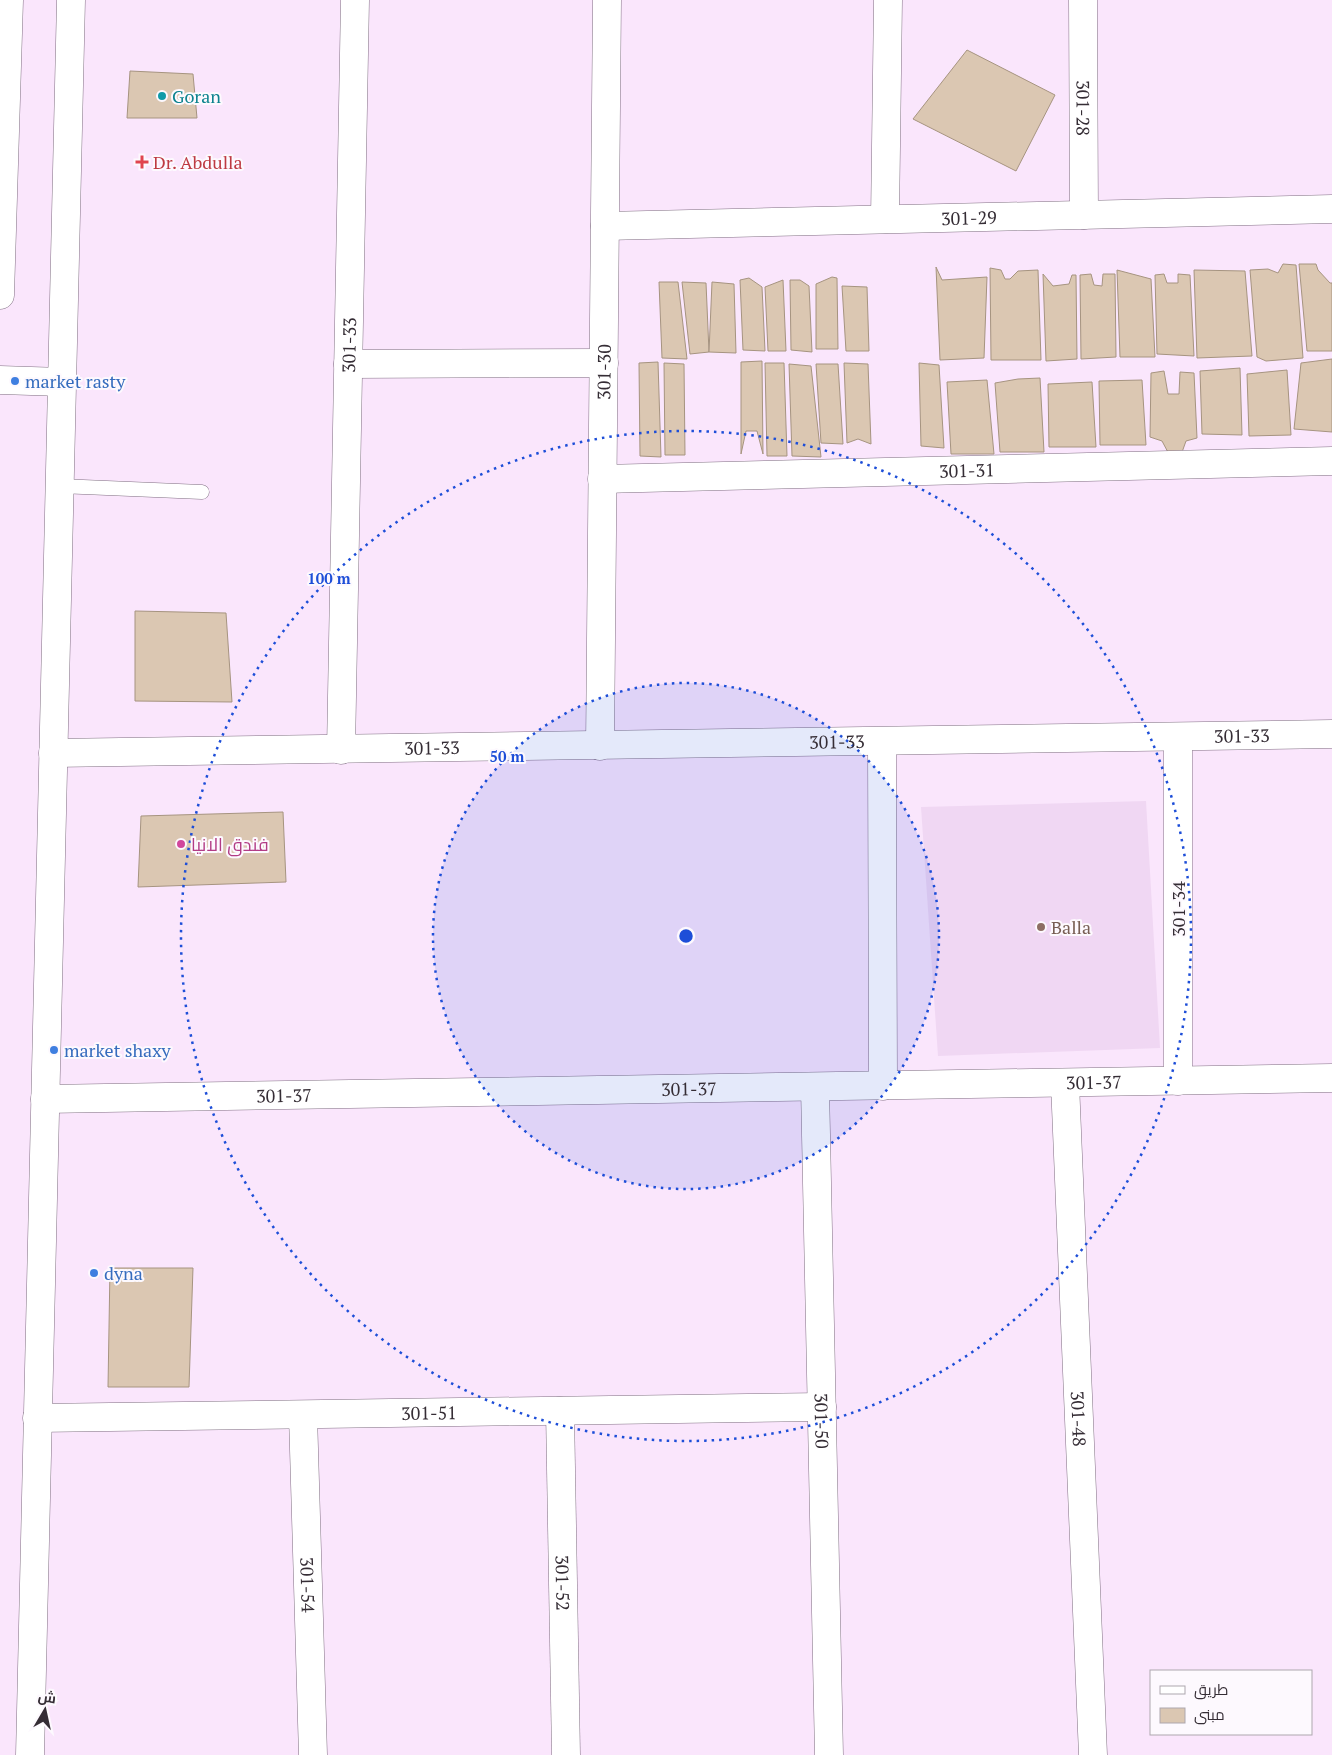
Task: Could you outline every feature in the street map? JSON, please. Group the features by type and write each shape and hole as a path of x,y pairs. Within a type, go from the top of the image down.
{"street":[{"path":"0,295 4,34 9,0"},
{"path":"30,1755 70,0"},
{"name":"301-33","path":"341,750 355,0"},
{"name":"301-30","path":"600,746 607,0"},
{"path":"885,219 888,0"},
{"name":"301-28","path":"1084,0 1084,215"},
{"name":"301-29","path":"605,226 1332,209"},
{"path":"348,364 604,363"},
{"path":"0,380 62,382"},
{"name":"301-31","path":"602,479 1332,461"},
{"name":"301-33","path":"53,753 1332,734"},
{"name":"301-34","path":"1178,737 1178,1081"},
{"path":"882,742 883,1086"},
{"name":"301-37","path":"45,1099 1332,1078"},
{"name":"301-48","path":"1065,1083 1093,1755"},
{"name":"301-50","path":"816,1087 829,1755"},
{"name":"301-51","path":"38,1418 822,1407"},
{"name":"301-52","path":"560,1411 566,1755"},
{"name":"301-54","path":"303,1415 313,1755"}],"lane":[{"path":"59,486 202,492"}],"shaded area":[{"name":"Balla","path":"1146,801 1160,1048 938,1056 921,807"}],"building":[{"path":"967,50 1055,95 1016,171 913,119"},
{"name":"Goran","path":"130,71 193,74 197,118 127,118"},
{"path":"1283,264 1296,265 1303,358 1266,361 1257,357 1250,270 1268,269 1278,273"},
{"path":"1299,264 1316,264 1318,270 1332,283 1332,351 1307,351"},
{"path":"936,267 942,280 987,277 984,358 940,360"},
{"path":"990,268 1001,270 1005,279 1010,279 1018,271 1038,270 1041,360 991,360"},
{"path":"1117,270 1151,279 1155,357 1120,357"},
{"path":"1194,270 1245,271 1252,356 1197,358"},
{"path":"1043,274 1053,286 1069,284 1072,275 1076,275 1077,359 1046,361"},
{"path":"1091,274 1094,285 1102,286 1103,274 1115,274 1116,357 1081,359 1080,275"},
{"path":"1164,274 1167,283 1178,283 1178,274 1190,275 1194,356 1157,354 1155,275"},
{"path":"832,277 837,278 838,349 816,349 816,284"},
{"path":"749,278 762,287 765,351 743,350 740,280"},
{"path":"783,280 786,351 768,351 765,287"},
{"path":"790,280 800,280 809,286 812,352 791,350"},
{"path":"659,282 678,282 687,359 662,358"},
{"path":"682,282 706,283 709,352 690,354"},
{"path":"712,282 734,284 736,353 709,352"},
{"path":"842,286 867,287 869,351 846,351"},
{"path":"1332,359 1332,432 1294,429 1301,363"},
{"path":"762,361 763,454 757,431 746,431 741,454 741,362"},
{"path":"658,362 661,457 640,456 639,363"},
{"path":"664,363 684,364 685,455 665,455"},
{"path":"765,363 784,363 787,456 767,456"},
{"path":"844,363 868,364 871,444 858,439 847,443"},
{"path":"919,363 939,365 944,448 921,446"},
{"path":"789,364 811,366 821,457 792,456"},
{"path":"816,364 838,364 843,444 821,443"},
{"path":"1240,368 1242,435 1202,434 1200,371"},
{"path":"1287,370 1291,435 1249,436 1247,374"},
{"path":"1164,371 1168,394 1179,394 1180,372 1194,373 1197,438 1186,441 1181,455 1170,456 1162,441 1150,437 1151,373"},
{"path":"1040,378 1044,452 1000,452 995,383"},
{"path":"987,380 994,454 951,454 947,382"},
{"path":"1142,380 1146,445 1100,445 1099,381"},
{"path":"1092,382 1096,447 1049,447 1048,384"},
{"path":"135,611 226,613 232,702 135,701"},
{"path":"283,812 286,882 138,887 141,816"},
{"path":"110,1268 193,1268 189,1387 108,1387"}],"place":[{"name":"Goran","path":"162,96"},
{"name":"Dr. Abdulla","path":"142,162"},
{"name":"market rasty","path":"15,381"},
{"name":"فندق الانيا","path":"181,844"},
{"name":"Balla","path":"1041,927"},
{"name":"market shaxy","path":"54,1050"},
{"name":"dyna","path":"94,1273"}]}
